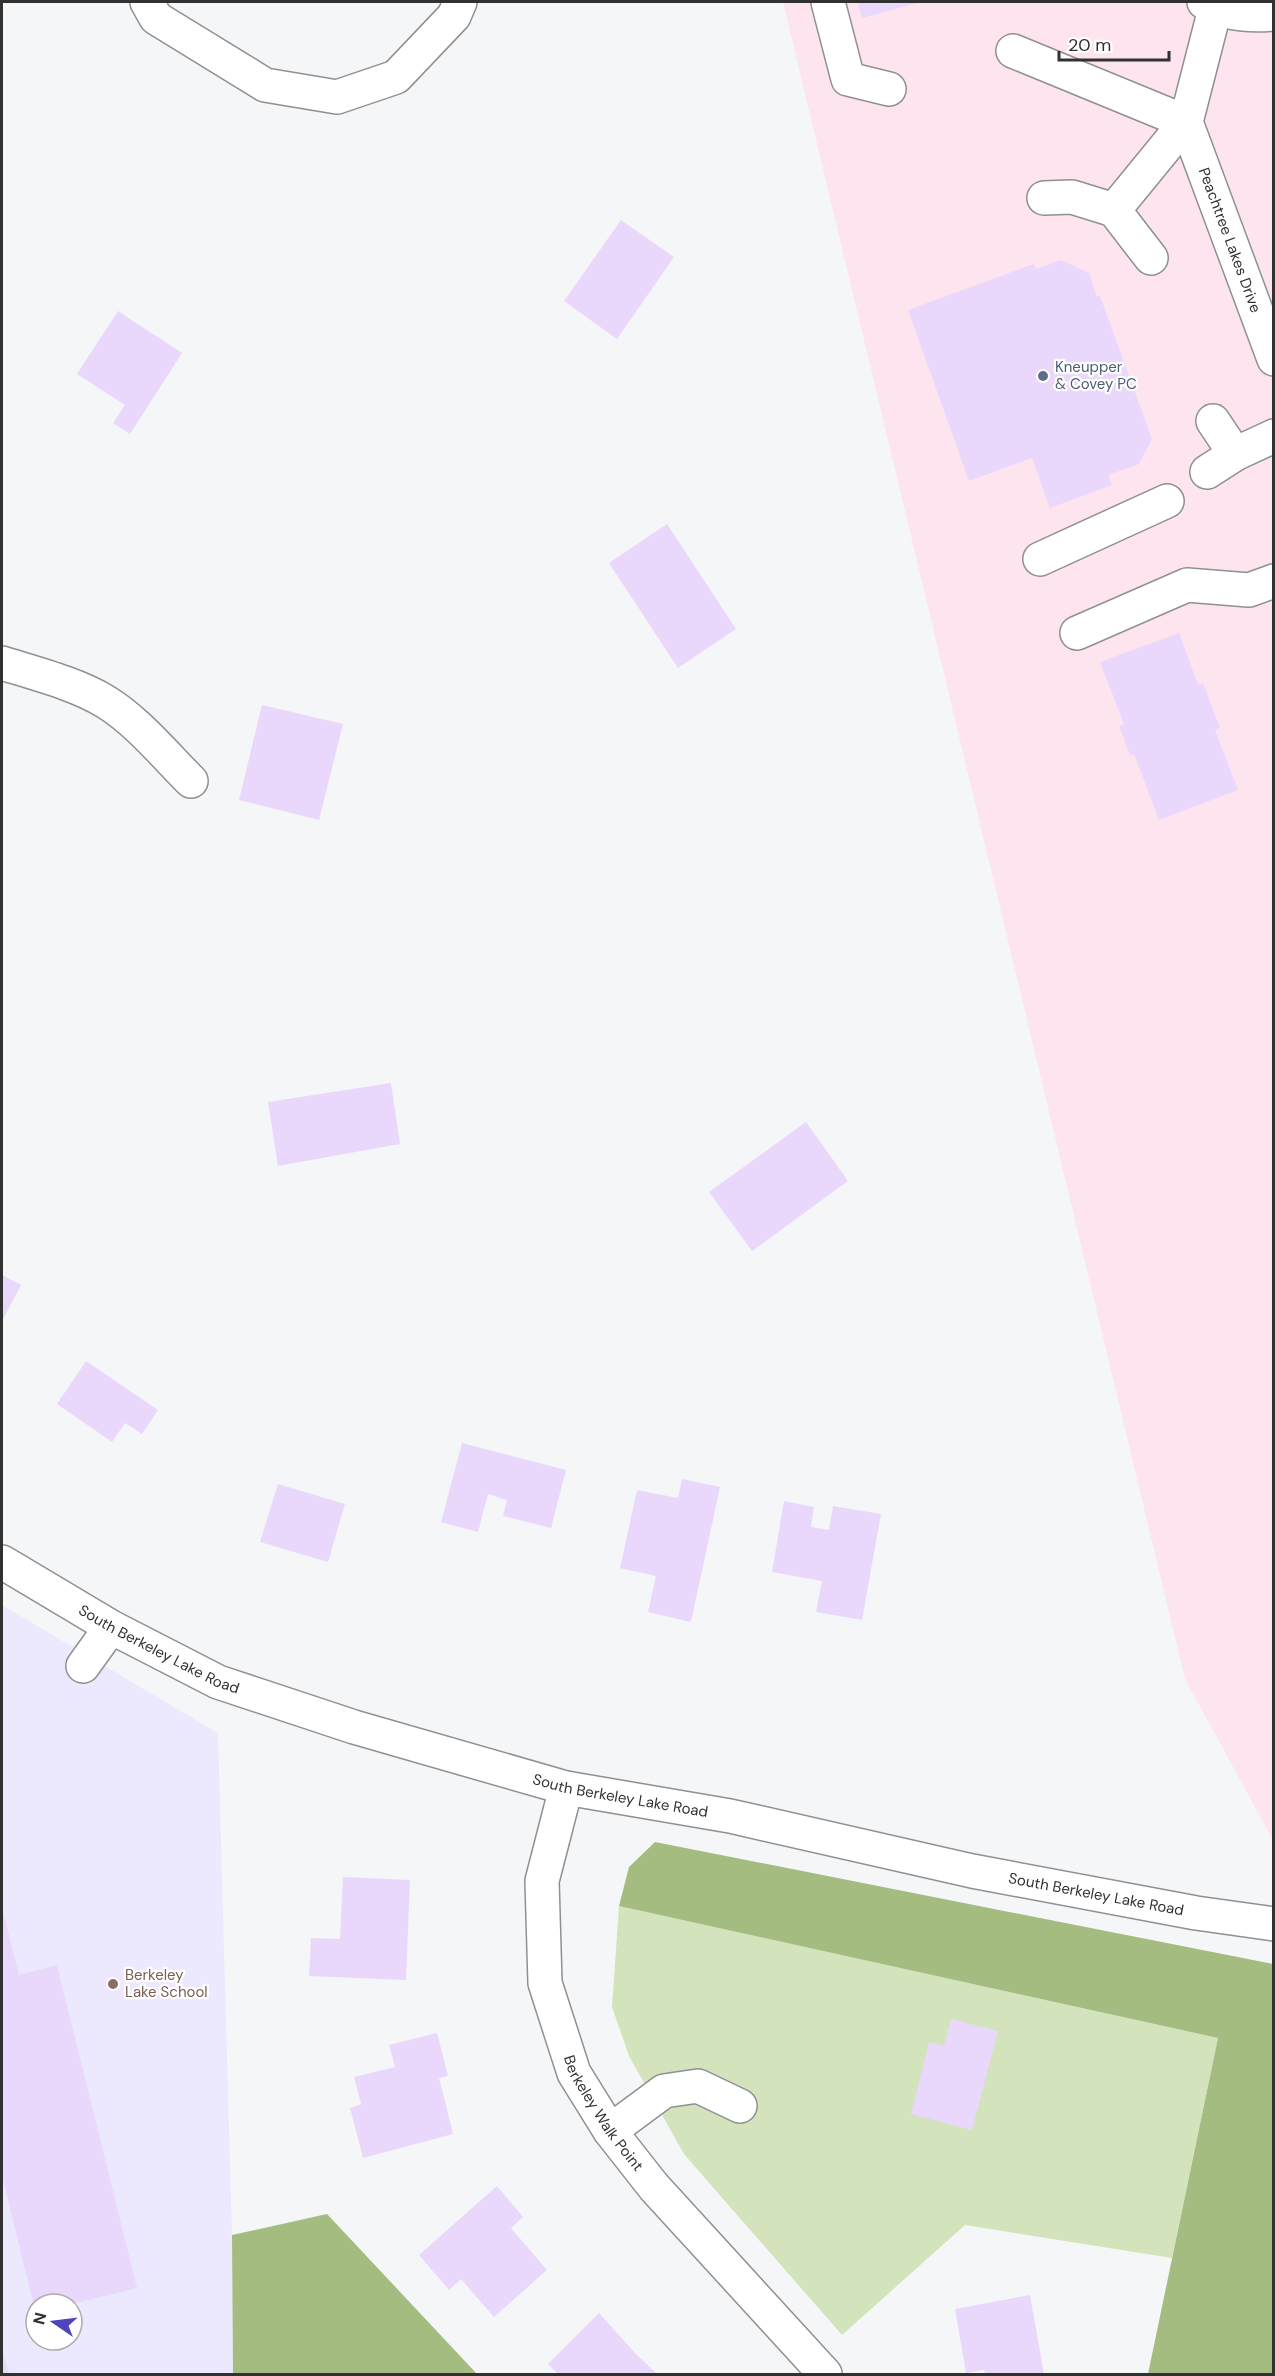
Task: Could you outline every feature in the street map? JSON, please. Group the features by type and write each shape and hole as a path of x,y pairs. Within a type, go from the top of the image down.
{"street":[{"path":"147,2 156,18 265,85 337,97 396,77 454,16 460,2"},
{"path":"828,2 848,79 889,88"},
{"path":"1114,210 1186,122 1210,5 1257,16 1274,14"},
{"path":"1012,51 1186,122"},
{"name":"Peachtree Lakes Drive","path":"1186,122 1274,359"},
{"path":"1044,198 1072,197 1114,210 1151,258"},
{"path":"1213,421 1235,454"},
{"path":"1207,472 1235,454 1274,436"},
{"path":"1041,559 1167,501"},
{"path":"1077,633 1187,585 1249,590 1274,581"},
{"path":"2,663 51,678 106,702 142,732 191,781"},
{"name":"South Berkeley Lake Road","path":"2,1562 111,1627 218,1682 354,1727 566,1788 730,1816 972,1871 1196,1913 1274,1924"},
{"path":"83,1666 111,1627"},
{"name":"Berkeley Walk Point","path":"566,1788 542,1881 545,1983 574,2073 610,2131 654,2187 825,2374"},
{"path":"610,2131 664,2091 698,2085 740,2106"}],"shaded area":[{"path":"783,2 1273,2 1273,1840 1185,1679"},
{"name":"Berkeley Lake School","path":"2,1605 218,1733 232,2235 233,2374 2,2374"}],"green space":[{"path":"655,1842 1273,1964 1273,2374 1148,2374 1218,2038 619,1906 629,1867"},
{"path":"619,1906 1218,2038 1172,2258 965,2225 842,2335 684,2154 629,2056 612,2007"},
{"path":"327,2214 477,2374 233,2374 232,2235"}],"building":[{"path":"858,2 921,2 862,18"},
{"path":"621,220 674,257 617,339 564,301"},
{"path":"1061,260 1089,273 1097,297 1100,296 1152,439 1139,464 1108,475 1112,485 1050,508 1032,458 969,481 908,310 1034,264 1036,269"},
{"path":"118,311 182,353 130,434 113,423 125,405 77,374"},
{"path":"667,524 736,629 678,668 609,563"},
{"path":"1179,633 1198,685 1203,683 1220,728 1215,730 1238,790 1159,820 1134,754 1130,755 1119,726 1124,724 1100,662"},
{"path":"262,705 343,724 319,820 239,800"},
{"path":"391,1083 400,1144 278,1166 268,1102"},
{"path":"806,1122 848,1181 752,1251 709,1192"},
{"path":"2,1275 21,1285 2,1321"},
{"path":"86,1361 158,1410 142,1434 125,1423 112,1442 57,1404"},
{"path":"462,1443 566,1470 551,1528 503,1516 507,1500 488,1494 478,1532 441,1522"},
{"path":"682,1479 720,1487 691,1622 648,1612 656,1576 620,1568 637,1490 678,1498"},
{"path":"278,1484 345,1504 328,1562 260,1542"},
{"path":"784,1501 814,1507 811,1527 829,1530 833,1506 881,1514 862,1620 816,1612 822,1581 772,1572"},
{"path":"343,1877 410,1880 406,1980 309,1976 311,1938 340,1939"},
{"path":"2,1908 19,1975 57,1965 137,2288 84,2301 84,2292 30,2292 2,2175"},
{"path":"951,2019 998,2031 972,2130 911,2114 929,2042 944,2046"},
{"path":"437,2033 448,2076 439,2078 453,2134 363,2158 350,2108 361,2104 354,2077 395,2067 389,2045"},
{"path":"497,2186 523,2217 511,2228 547,2270 494,2317 461,2279 449,2290 419,2255"},
{"path":"1030,2295 1044,2374 985,2374 984,2370 966,2373 955,2309"},
{"path":"599,2313 657,2374 558,2374 548,2364"},
{"path":"2,2349 9,2374 2,2374"}],"place":[{"name":"Kneupper & Covey PC","path":"1043,376"},
{"name":"Berkeley Lake School","path":"113,1984"}]}
